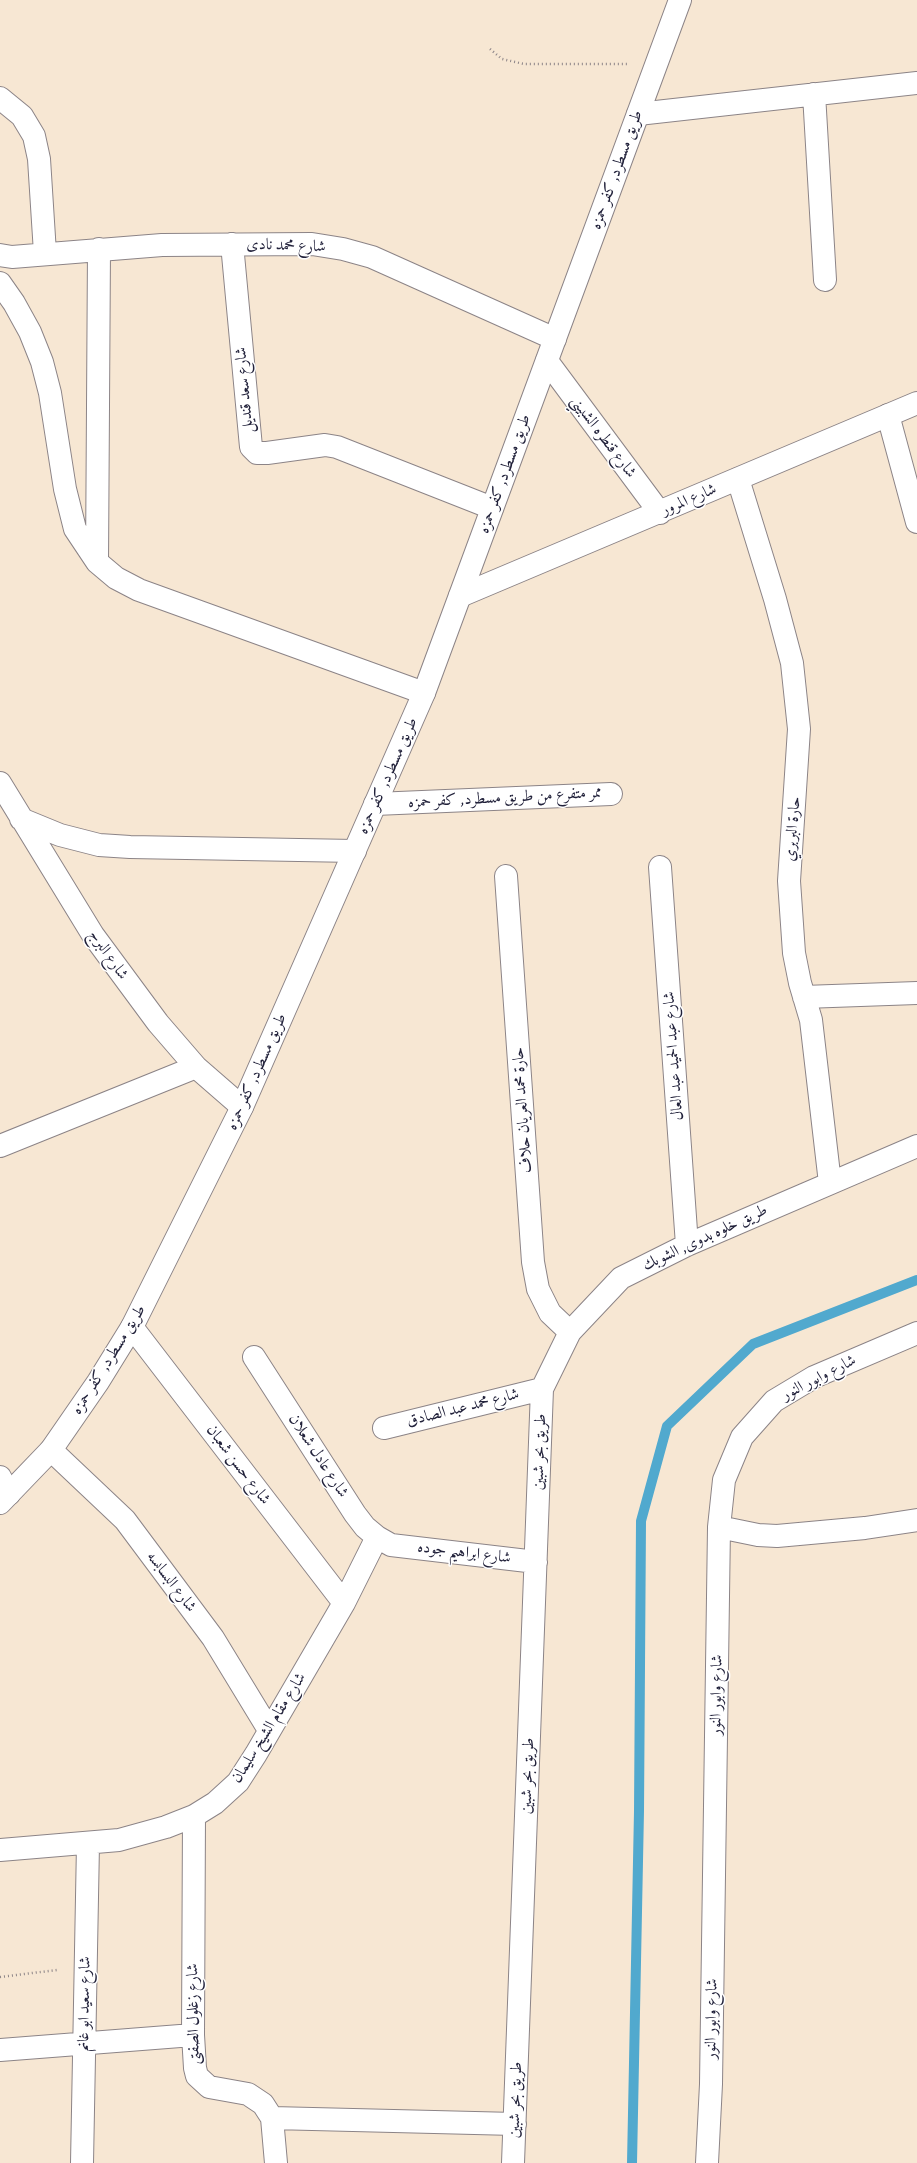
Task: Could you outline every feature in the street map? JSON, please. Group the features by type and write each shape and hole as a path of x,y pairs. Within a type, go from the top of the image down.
{"street":[{"name":"طريق مسطرد, كفر حمزه","path":"3,1491 51,1450 98,1382 132,1327 242,1107 424,693 680,0"},
{"path":"638,114 917,83"},
{"path":"814,94 825,280"},
{"path":"0,98 22,116 34,136 39,159 45,253"},
{"name":"شارع محمد نادى","path":"0,255 12,257 99,249 232,244 312,244 372,257 555,339"},
{"name":"شارع سعد قنديل","path":"232,244 251,447 257,453 325,445 337,447 492,508"},
{"path":"97,562 99,249"},
{"path":"0,284 14,303 30,332 42,362 50,393 65,489 73,522 75,528 97,562 116,578 139,590 424,693"},
{"name":"شارع قنطره الشبيني","path":"546,361 660,512"},
{"name":"شارع المرور","path":"460,596 917,403"},
{"path":"888,415 917,522"},
{"name":"حارة البربري","path":"738,479 775,598 792,663 799,729 789,880 794,954 811,1020 830,1183"},
{"name":"شارع البرج","path":"0,783 93,934 158,1023 196,1067 242,1107"},
{"name":"ممر متفرع من طريق مسطرد, كفر حمزه","path":"375,804 611,794"},
{"path":"21,819 60,835 99,845 355,851"},
{"name":"شارع عبد الحميد عبد العال","path":"660,866 687,1245"},
{"name":"حارة محمد العريان حلاف","path":"506,876 534,1262 538,1289 550,1313 570,1332"},
{"path":"804,997 917,993"},
{"path":"0,1146 196,1067"},
{"name":"طريق خلوه بدوى, الشوبك","path":"542,1389 570,1332 620,1278 687,1245 917,1146"},
{"name":"شارع حسن شعبان","path":"132,1327 344,1603"},
{"name":"شارع وابور النور","path":"707,2163 711,2084 719,1527 724,1480 742,1437 774,1401 814,1376 917,1333"},
{"name":"شارع عادل شعلان","path":"254,1357 365,1527 384,1541"},
{"name":"شارع محمد عبد الصادق","path":"384,1428 542,1389"},
{"name":"طريق بحر شبين","path":"513,2163 542,1389"},
{"name":"شارع البسابسه","path":"51,1450 125,1520 213,1638 269,1730"},
{"path":"719,1527 758,1535 777,1536 865,1528 917,1520"},
{"name":"شارع مقام الشيخ سليمان","path":"0,1850 20,1847 88,1844 119,1840 166,1827 194,1816 215,1802 238,1782 344,1603 384,1541"},
{"name":"شارع ابراهيم جوده","path":"384,1541 536,1562"},
{"name":"شارع زغلول الصفتى","path":"194,1816 193,2035 195,2068 197,2076 202,2083 209,2087 248,2094 263,2104 272,2118"},
{"name":"شارع سعيد ابو غانم","path":"82,2163 88,1844"},
{"path":"0,2050 193,2035"},
{"path":"276,2163 272,2118 515,2124"}],"path":[{"path":"490,49 502,59 524,64 656,64"},
{"path":"0,1977 85,1967"}],"waterway":[{"path":"632,2163 639,1811 641,1521 667,1426 753,1344 917,1280"}]}
